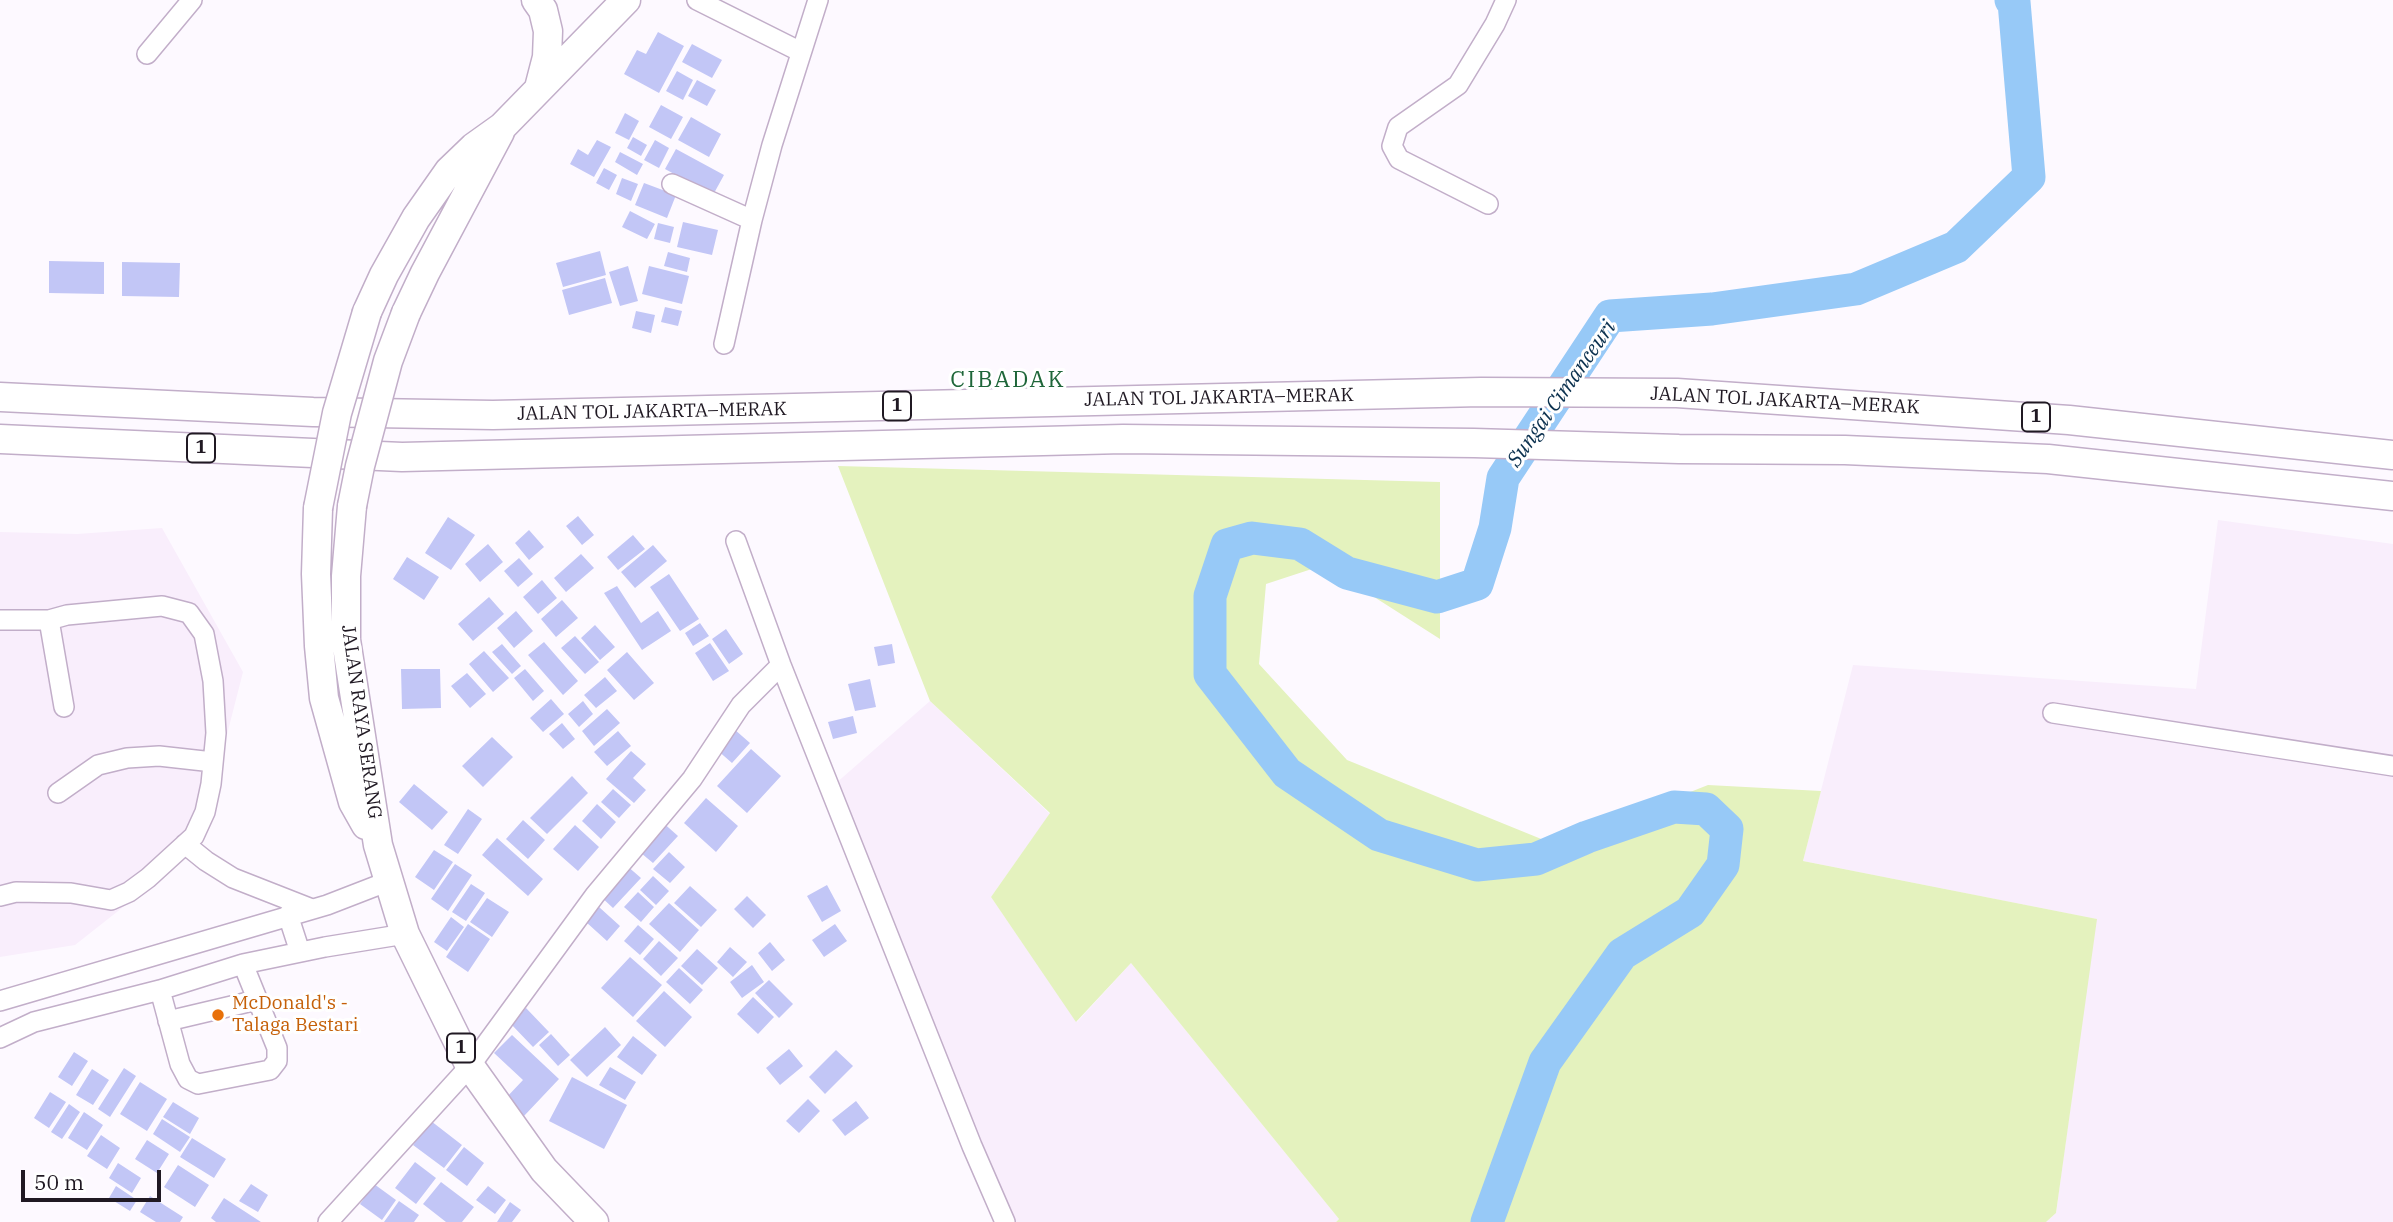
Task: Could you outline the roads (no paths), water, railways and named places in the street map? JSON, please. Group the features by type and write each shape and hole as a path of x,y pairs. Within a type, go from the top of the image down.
{"highway":[{"path":"536,0 543,10 548,31 547,57 538,91"},
{"name":"JALAN RAYA SERANG","path":"378,845 353,802 324,698 319,646 316,574 318,508 337,413 368,312 384,275 416,218 449,171 474,147 502,127 626,0"},
{"name":"JALAN RAYA SERANG","path":"502,127 425,273 406,313 385,373 352,506 346,576 346,640 378,845 405,934 470,1066 544,1170 594,1222"},
{"name":"JALAN TOL JAKARTA–MERAK","path":"0,397 313,412 492,415 1480,392 1677,393 2068,420 2393,455"},
{"name":"JALAN TOL JAKARTA–MERAK","path":"0,439 402,457 1123,439 1845,450 2048,459 2393,496"}],"street":[{"path":"147,54 192,0"},
{"path":"697,0 801,52"},
{"path":"724,344 772,145 818,0"},
{"path":"1488,204 1399,159 1392,146 1398,127 1458,85 1495,24 1506,0"},
{"path":"672,184 752,220"},
{"path":"736,541 780,665 972,1146 1005,1222"},
{"path":"0,620 49,620 67,615 162,606 189,613 204,634 213,681 216,733 205,812 194,836 149,878 111,900 71,893 16,892 0,897"},
{"path":"49,620 64,707"},
{"path":"328,1222 470,1066 595,895 692,779 741,705 780,665"},
{"path":"2053,713 2393,766"},
{"path":"58,793 98,765 127,758 159,756 214,762"},
{"path":"185,844 233,878 312,909"},
{"path":"0,1001 312,909 389,881"},
{"path":"288,915 300,952"},
{"path":"0,1038 34,1022 160,990 243,964 405,934"},
{"path":"160,990 182,1071 188,1079 195,1083 270,1070 277,1061 277,1048 243,964"},
{"path":"168,1021 257,1000"}],"waterway":[{"name":"Sungai Cimanceuri","path":"1487,1222 1545,1062 1622,954 1690,912 1723,865 1727,829 1706,809 1674,807 1587,837 1536,859 1477,865 1379,835 1287,773 1210,674 1210,596 1227,545 1252,538 1300,544 1347,573 1437,597 1477,584 1495,528 1503,478 1610,316 1712,309 1856,289 1956,247 2029,177 2014,2 2011,0"}],"place":[{"name":"McDonald's - Talaga Bestari","path":"218,1015"}],"district":[{"name":"CIBADAK","path":"1008,380"}]}
